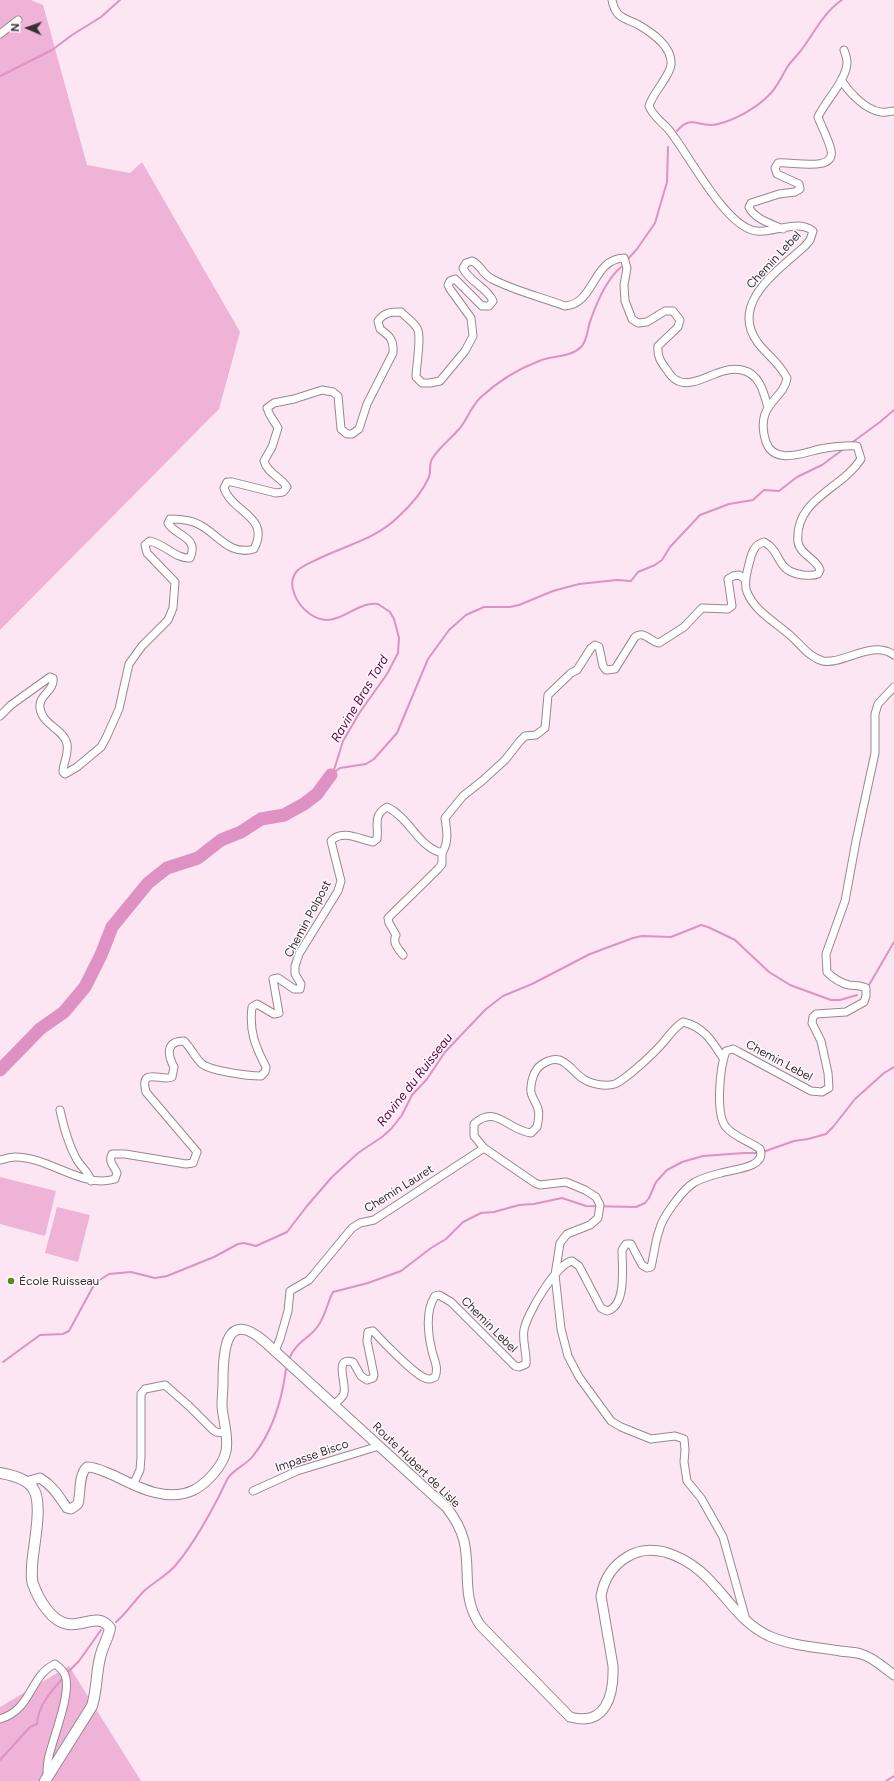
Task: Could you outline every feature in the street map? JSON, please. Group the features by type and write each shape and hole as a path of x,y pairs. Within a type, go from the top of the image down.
{"main road":[{"name":"Route Hubert de Lisle","path":"26,1482 40,1478 50,1484 66,1508 71,1509 78,1504 83,1474 87,1467 99,1470 154,1493 177,1495 194,1490 202,1484 221,1464 226,1451 226,1432 222,1406 223,1352 232,1332 241,1329 250,1331 447,1508 458,1524 464,1540 468,1596 474,1615 480,1625 570,1717 586,1719 594,1717 604,1709 609,1702 613,1672 601,1596 603,1584 617,1564 637,1552 659,1551 693,1565 710,1579 746,1621 762,1632 780,1641 797,1645 862,1654 894,1675"},
{"path":"0,1473 11,1475 26,1482 34,1490 38,1506 32,1574 33,1583 42,1603 55,1619 66,1624 72,1625 96,1620 105,1622 110,1628 109,1636 100,1656 95,1695 92,1706 46,1779"}],"street":[{"name":"Chemin Lebel","path":"612,0 614,9 619,16 652,33 663,44 668,52 671,66 650,101 649,106 652,113 669,129 713,194 742,226 756,231 783,229 800,225 808,227 813,231 810,240 805,246 760,288 753,300 750,314 750,329 758,343 780,364 788,378 784,390 768,408 763,424 764,435 767,446 774,453 785,456 800,455 821,449 857,446 861,459 855,469 812,503 801,516 798,542 803,552 819,566 820,570 818,574 813,576 795,574 784,569 770,545 764,542 758,544 753,550 745,579"},
{"path":"0,34 18,20"},
{"path":"783,229 761,219 751,211 749,207 751,203 779,194 795,192 800,189 799,184 776,174 775,168 778,163 785,162 816,165 826,163 830,157 832,152 818,117 821,109 842,80 847,63 844,50"},
{"path":"842,80 849,92 868,106 881,112 894,111"},
{"path":"0,716 11,705 50,677 53,678 52,686 41,700 39,706 46,722 65,738 68,746 63,772 65,774 71,772 101,747 113,725 119,709 129,664 142,646 168,620 173,608 175,582 147,553 145,545 150,541 161,543 183,559 190,558 193,552 193,546 182,534 170,527 168,523 170,519 201,525 224,545 244,552 254,550 258,533 254,520 236,505 225,493 224,488 227,482 276,493 283,492 287,487 284,482 266,467 264,461 272,447 278,428 276,423 270,418 267,408 274,403 294,399 322,390 333,392 338,396 342,429 346,434 352,434 359,429 367,404 393,353 394,346 392,340 388,334 380,329 378,321 382,315 391,312 401,312 418,329 420,339 416,361 416,377 422,383 430,383 440,380 465,351 473,336 471,318 450,289 448,285 450,281 455,279 482,306 489,306 493,301 491,296 466,275 463,268 466,262 476,262 480,269 492,279 565,306 573,306 583,299 600,270 618,258 624,258 627,268 624,285 625,301 632,319 638,323 647,322 665,312 673,311 680,320 678,327 658,346 659,359 672,377 679,382 694,382 726,369 747,371 754,375 759,383 764,393 768,408"},
{"path":"403,955 395,944 394,940 396,935 389,923 388,918 442,864 442,853 446,846 447,839 445,818 463,796 505,760 520,741 526,736 536,735 545,728 548,695 570,673 577,670 591,648 595,645 599,647 603,666 606,670 615,669 635,637 639,634 643,634 659,643 684,627 702,608 728,609 732,606 728,579 739,575 745,579 746,590 765,616 791,636 810,655 824,661 866,651 879,650 894,654"},
{"name":"Chemin Lebel","path":"334,1405 344,1395 345,1391 341,1367 343,1363 347,1361 353,1362 361,1376 367,1380 373,1378 374,1376 367,1341 368,1332 370,1331 373,1331 404,1362 424,1378 430,1380 434,1377 437,1369 431,1348 428,1326 435,1296 439,1295 451,1302 515,1366 523,1367 526,1364 526,1358 523,1333 527,1318 555,1275 567,1262 576,1262 598,1305 607,1311 617,1304 622,1292 623,1246 626,1244 631,1244 642,1265 646,1268 652,1267 659,1229 668,1212 682,1194 694,1183 721,1173 755,1164 760,1158 760,1149 734,1134 723,1124 720,1114 720,1105 723,1058 726,1051 733,1049 811,1091 822,1092 829,1088 828,1073 821,1041 812,1023 813,1017 822,1013 846,1012 864,1002 866,996 866,988 841,982 826,972 826,954 845,901 875,753 875,714 878,704 894,687"},
{"name":"Chemin Polpost","path":"0,1160 14,1157 43,1162 91,1181 104,1182 115,1179 117,1173 111,1163 110,1158 112,1154 124,1154 186,1164 193,1163 196,1159 197,1152 146,1092 144,1085 146,1080 149,1077 155,1076 168,1079 172,1077 174,1067 171,1062 170,1049 171,1044 175,1041 184,1041 202,1064 207,1067 238,1075 261,1076 265,1072 266,1067 252,1032 250,1022 252,1007 257,1004 274,1014 279,1013 273,979 278,978 294,989 300,989 301,984 295,974 297,960 338,891 341,881 332,851 331,841 340,834 347,834 373,842 377,839 376,822 378,816 381,811 387,807 398,812 427,846 442,853"},
{"path":"723,1058 708,1034 695,1026 683,1022 675,1027 660,1046 648,1057 615,1084 603,1085 592,1083 583,1079 565,1061 554,1059 540,1065 532,1079 531,1093 538,1110 539,1120 537,1127 530,1133 523,1132 492,1115 482,1117 474,1124 474,1136 484,1148 535,1183 540,1185 566,1182 585,1190 596,1197 600,1205 598,1218 590,1225 567,1234 560,1243 555,1275 561,1329 568,1356 579,1377 611,1421 647,1438 675,1436 684,1439 684,1462 687,1481 700,1498 723,1537 746,1621"},
{"path":"60,1110 66,1137 78,1162 89,1174 91,1181"},
{"name":"Chemin Lauret","path":"274,1351 280,1339 288,1311 290,1291 309,1280 352,1228 360,1223 374,1220 484,1148"},
{"path":"133,1485 140,1470 141,1394 145,1389 164,1385 189,1406 213,1430 216,1432 226,1432"},
{"name":"Impasse Bisco","path":"253,1491 297,1471 379,1446"},
{"path":"0,1719 13,1714 21,1707 46,1668 55,1664 59,1667 65,1675 66,1684 56,1735 49,1756 46,1779"}],"shaded area":[{"path":"0,0 31,0 43,5 87,165 130,173 142,162 240,332 219,409 0,630"},
{"path":"0,1177 56,1191 45,1236 0,1224"},
{"path":"57,1207 90,1215 78,1262 45,1253"},
{"path":"69,1666 141,1781 0,1781 0,1707"}],"waterway":[{"path":"0,76 52,50 72,35 101,17 120,0"},
{"name":"Ravine Bras Tord","path":"677,131 687,123 692,122 711,125 731,120 744,114 761,102 773,91 788,66 830,10 842,0"},
{"name":"Ravine Bras Tord","path":"627,260 637,249 655,223 667,182 668,147"},
{"name":"Ravine Bras Tord","path":"331,775 343,741 360,712 387,674 398,653 399,638 394,619 390,612 378,604 370,604 345,615 328,620 319,619 310,614 300,605 294,593 292,581 295,573 309,563 369,537 389,525 398,517 423,488 430,475 430,465 435,455 460,428 477,401 493,387 515,372 531,364 544,359 566,355 577,351 585,341 593,312 599,298 611,278 621,267"},
{"path":"850,444 894,410"},
{"path":"333,773 340,768 366,764 374,759 397,733 428,659 449,630 466,615 484,607 510,607 519,605 553,591 579,584 617,580 631,581 638,572 655,565 662,560 670,547 700,515 729,504 753,500 764,490 779,491 797,477 822,465 845,448"},
{"path":"0,1070 40,1029 64,1012 85,987 101,955 112,927 148,883 167,868 198,858 221,840 241,832 261,819 284,815 304,804 317,794 331,775"},
{"name":"Ravine du Ruisseau","path":"3,1362 40,1335 63,1334 69,1331 95,1283 109,1274 131,1272 155,1278 167,1276 214,1257 238,1244 244,1243 256,1246 287,1232 332,1177 358,1153 391,1129 402,1115 412,1095 427,1079 445,1052 486,1009 503,996 532,984 590,954 633,938 642,936 671,937 701,925 735,940 769,972 790,985 831,1000 840,1000 857,995"},
{"name":"Ravine du Ruisseau","path":"869,985 894,942"},
{"path":"290,1357 296,1347 318,1326 323,1318 333,1292 368,1283 401,1271 431,1248 446,1239 463,1222 481,1213 494,1212 519,1205 534,1204 562,1198 586,1206 636,1207 645,1203 649,1198 656,1182 667,1170 682,1162 703,1156 760,1153 794,1141 826,1134 855,1099 884,1073 894,1067"},
{"path":"116,1622 124,1615 144,1591 175,1566 198,1534 228,1478 233,1472 250,1459 260,1446 276,1415 286,1369"},
{"path":"67,1673 79,1661 101,1630"},
{"path":"0,1760 30,1727 37,1724 43,1704 50,1693 64,1677"},
{"path":"886,1781 894,1776"}],"place":[{"name":"École Ruisseau","path":"11,1281"}]}
